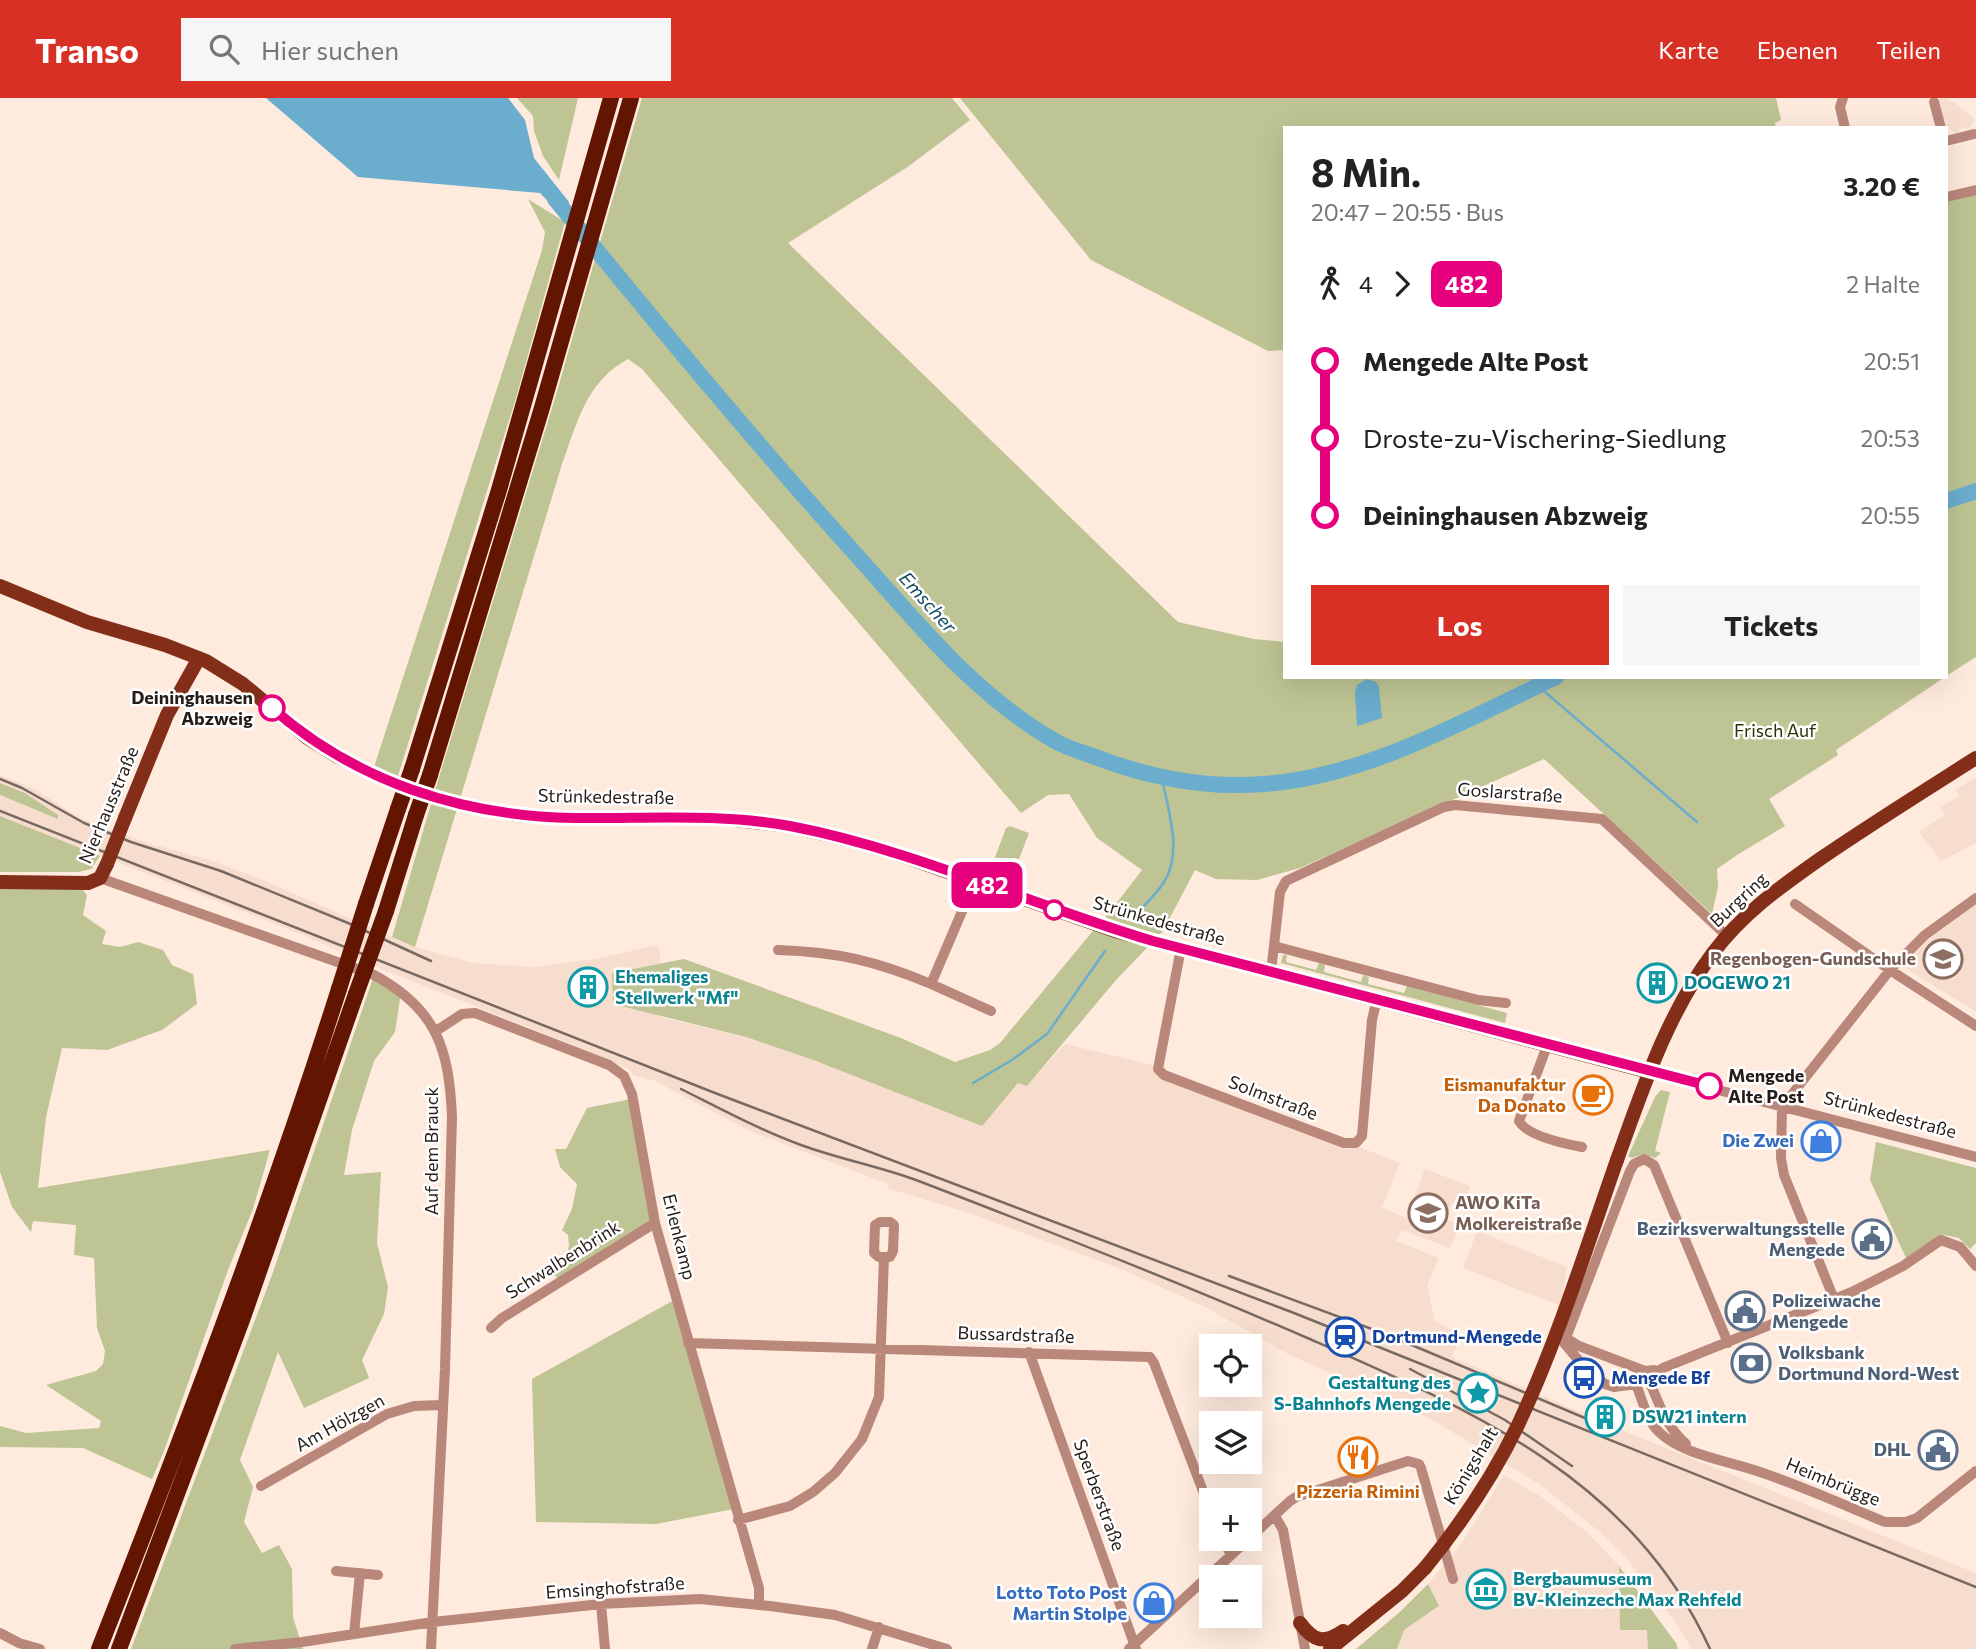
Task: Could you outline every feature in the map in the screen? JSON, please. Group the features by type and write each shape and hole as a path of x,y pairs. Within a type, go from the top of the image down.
{"highway":[{"path":"99,1649 242,1271 412,769 536,366 611,98"},
{"path":"119,1649 242,1320 386,911 541,411 631,98"}],"main road":[{"name":"Strünkedestraße","path":"0,586 87,622 199,657 243,684 306,737 338,757 404,788 446,801 516,815 573,818 716,818 777,824 874,846 1100,926 1649,1072"},
{"name":"Nierhausstraße","path":"0,882 88,883 100,878 167,715 199,657"},
{"name":"Burgring","path":"1619,1155 1649,1072 1672,1020 1699,974 1727,936 1772,892 1857,833 1976,758"},
{"name":"Königshalt","path":"1330,1649 1402,1591 1425,1568 1477,1495 1517,1426 1558,1325 1619,1155"},
{"name":"Königshalt","path":"1345,1649 1393,1606 1402,1591"},
{"path":"1300,1623 1314,1637 1327,1640 1402,1591"}],"street":[{"path":"1843,98 1840,107 1845,126"},
{"path":"1934,102 1940,126"},
{"path":"1948,140 1974,134"},
{"path":"1948,197 1976,190"},
{"name":"Goslarstraße","path":"1271,972 1280,892 1286,881 1444,807 1455,805 1602,819 1727,936"},
{"name":"Auf dem Brauck","path":"100,878 374,975 417,1006 436,1031 451,1084 452,1117 445,1369 431,1649"},
{"path":"931,984 975,881"},
{"path":"1834,1299 1784,1175 1781,1158 1782,1107 1890,970 1925,935 1976,898"},
{"path":"1795,904 1976,1026"},
{"path":"1274,946 1478,1000 1506,1003"},
{"name":"Solmstraße","path":"1181,948 1158,1069 1164,1075 1343,1143 1356,1143 1362,1136 1372,1020 1377,999"},
{"path":"778,950 836,954 862,959 931,984 991,1011"},
{"name":"Erlenkamp","path":"436,1031 462,1014 475,1013 617,1070 624,1076 632,1094 655,1223 759,1588 758,1605"},
{"path":"1547,1046 1519,1121 1525,1129 1562,1143 1582,1147"},
{"name":"Strünkedestraße","path":"1649,1072 1976,1157"},
{"path":"1727,1343 1656,1168 1644,1159 1634,1164 1630,1171 1566,1338 1586,1369 1605,1384 1614,1387 1636,1384 1647,1374 1727,1343 1834,1299 1903,1266 1941,1240 1960,1247 1976,1266"},
{"name":"Schwalbenbrink","path":"491,1328 502,1318 655,1223"},
{"path":"738,1520 790,1506 813,1492 851,1455 862,1440 879,1398 884,1257"},
{"name":"Bussardstraße","path":"688,1343 1150,1357 1202,1488"},
{"path":"1576,1350 1647,1374"},
{"name":"Sperberstraße","path":"1029,1352 1133,1648"},
{"name":"Heimbrügge","path":"1647,1374 1665,1420 1673,1432 1686,1444 1706,1455"},
{"name":"Heimbrügge","path":"1636,1384 1659,1432 1677,1444 1760,1472 1885,1522 1896,1523 1917,1518 1976,1471"},
{"name":"Am Hölzgen","path":"261,1486 387,1414 414,1406 442,1405"},
{"path":"1133,1648 1296,1497 1408,1461 1419,1464 1421,1468 1453,1579"},
{"path":"1275,1516 1283,1530 1305,1649"},
{"path":"1229,1551 1231,1555"},
{"path":"336,1571 378,1575"},
{"path":"354,1634 360,1573"},
{"name":"Emsinghofstraße","path":"235,1649 433,1622 601,1604 699,1600 835,1615 947,1649"},
{"path":"601,1604 605,1649"},
{"path":"873,1649 879,1627"},
{"path":"0,1633 19,1643 40,1649"}],"shaded area":[{"path":"1948,98 1973,117 1974,121 1970,127 1961,128 1956,134 1944,124 1946,121 1942,117 1938,99"},
{"path":"0,775 35,789 78,817 102,827 210,860 263,880 415,947 474,963 532,967 595,959 658,945 661,963 612,973 664,1018 745,1037 815,1061 1027,1086 1065,1044 1152,1065 1159,1076 1346,1149 1362,1148 1400,1163 1382,1208 1405,1217 1404,1222 1425,1169 1470,1186 1463,1207 1452,1203 1446,1219 1460,1225 1450,1248 1402,1230 1396,1241 1439,1258 1427,1285 1435,1321 1461,1335 1452,1357 1648,1441 1976,1573 1976,1649 1692,1649 1625,1556 1601,1533 1539,1484 1431,1419 1288,1354 1262,1339 1262,1334 1253,1334 1207,1308 1121,1269 969,1213 887,1188 888,1184 750,1131 655,1081 633,1075 630,1070 596,1054 0,816 0,795 58,818 25,793 0,783"},
{"path":"1976,777 1976,843 1941,861 1919,832 1945,815 1941,807 1959,796 1955,790"},
{"name":"Regenbogen-Gundschule","path":"1976,904 1976,1012 1902,966 1931,938"},
{"path":"1477,1231 1567,1267 1561,1306 1463,1268"},
{"path":"1504,1475 1540,1496 1588,1533 1619,1566 1620,1629 1648,1630 1648,1649 1397,1649 1404,1630 1439,1607 1428,1584 1461,1544"}],"green space":[{"path":"517,98 578,98 559,180 543,156 534,131 533,116"},
{"name":"Frisch Auf","path":"642,98 952,98 970,120 909,166 788,243 1178,622 1254,639 1283,642 1283,679 1942,679 1836,750 1838,755 1769,799 1785,826 1717,869 1718,887 1712,914 1544,759 1300,868 1257,880 1216,879 1195,870 1163,931 1116,980 1027,1086 1018,1083 982,1126 816,1061 746,1037 613,1004 612,973 684,959 901,1038 955,1062 990,1050 1000,1043 1099,926 1142,870 1097,838 1069,794 1048,795 1021,813 642,369 628,359 614,368 593,391 573,433 415,947 392,937 597,252 639,302 598,249"},
{"path":"960,98 1776,98 1781,120 1775,123 1776,126 1283,126 1283,350 1268,351 1091,260"},
{"path":"1976,193 1976,491 1948,500 1948,199"},
{"path":"528,199 565,222 516,398 398,776 374,767 542,250 545,232"},
{"path":"1976,497 1976,657 1948,675 1948,503"},
{"path":"0,783 25,793 58,815 58,819 0,795"},
{"path":"0,816 100,856 91,869 79,872 0,872"},
{"path":"1010,826 1029,833 1012,877 991,868 1006,828"},
{"path":"0,888 82,889 87,895 83,915 106,931 102,944 120,947 138,942 163,950 172,965 193,974 197,1004 162,1030 107,1050 62,1048 46,1117 38,1188 270,1150 253,1209 152,1479 83,1448 0,1447 0,1426 26,1433 99,1428 101,1421 46,1385 96,1371 103,1364 105,1351 97,1328 94,1258 74,1255 76,1225 33,1221 31,1232 12,1207 0,1172"},
{"path":"1283,955 1287,955 1286,962 1316,970 1319,963 1325,965 1324,972 1361,982 1363,975 1369,977 1368,984 1404,993 1407,986 1507,1013 1505,1023 1281,963"},
{"path":"374,975 401,993 395,1032 374,1061 352,1130 344,1175 381,1172 377,1243 388,1287 384,1314 362,1360 369,1378 304,1408 278,1352 240,1460 253,1487 244,1522 262,1553 279,1545 292,1569 293,1617 303,1649 131,1649 272,1275"},
{"path":"1661,1090 1670,1092 1655,1151 1661,1153 1655,1158 1643,1154 1632,1158 1628,1156 1655,1097"},
{"path":"631,1099 654,1223 560,1282 551,1270 566,1260 568,1235 562,1230 572,1209 577,1184 560,1167 555,1149 566,1149 587,1108"},
{"path":"1876,1142 1976,1168 1976,1243 1970,1249 1959,1238 1944,1235 1907,1260 1870,1180"},
{"path":"674,1300 734,1509 656,1524 536,1522 532,1379"},
{"path":"1619,1566 1678,1649 1648,1649 1647,1630 1620,1630"},
{"path":"1428,1584 1439,1606 1404,1630 1397,1649 1356,1649 1401,1611"}],"water":[{"path":"266,98 508,98 525,120 534,158 569,202 565,219 540,193 358,177"},
{"path":"1367,679 1376,682 1379,687 1382,718 1357,726 1355,692 1357,685"}],"waterway":[{"name":"Emscher","path":"555,199 743,426 927,634 1000,703 1026,723 1063,745 1132,770 1197,783 1242,785 1302,779 1340,770 1414,744 1552,679"},
{"name":"Emscher","path":"1948,500 1976,491"},
{"path":"1538,686 1697,822"},
{"path":"1138,912 1164,882 1173,858 1172,831 1162,778"},
{"path":"973,1083 1012,1060 1047,1034 1105,951"}],"railway":[{"path":"0,779 22,788 84,823 131,842 221,871 348,923 431,961"},
{"path":"0,811 715,1093 1294,1313 1976,1587"},
{"path":"681,1089 786,1139 916,1180 1214,1298 1432,1394 1489,1424 1542,1457 1593,1495 1638,1539 1677,1590 1710,1649"},
{"path":"1229,1276 1388,1335 1599,1424"},
{"path":"1410,1369 1505,1420 1572,1466"}],"bus line":[{"name":"482","path":"272,708 306,737 348,762 404,788 446,801 516,815 573,818 716,818 789,826 874,846 1100,926 1153,941 1547,1046 1709,1086"}],"place":[{"name":"Deininghausen Abzweig","path":"272,708"},
{"name":"Regenbogen-Gundschule","path":"1943,959"},
{"name":"DOGEWO 21","path":"1657,983"},
{"name":"Ehemaliges Stellwerk \"Mf\"","path":"588,987"},
{"name":"Mengede Alte Post","path":"1709,1086"},
{"name":"Eismanufaktur Da Donato","path":"1593,1095"},
{"name":"Die Zwei","path":"1821,1141"},
{"name":"AWO KiTa Molkereistraße","path":"1428,1213"},
{"name":"Bezirksverwaltungsstelle Mengede","path":"1872,1239"},
{"name":"Polizeiwache Mengede","path":"1745,1311"},
{"name":"Dortmund-Mengede","path":"1345,1337"},
{"name":"Volksbank Dortmund Nord-West","path":"1751,1363"},
{"name":"Mengede Bf","path":"1584,1378"},
{"name":"Gestaltung des S-Bahnhofs Mengede","path":"1478,1393"},
{"name":"DSW21 intern","path":"1605,1417"},
{"name":"DHL","path":"1938,1450"},
{"name":"Pizzeria Rimini","path":"1358,1457"},
{"name":"Bergbaumuseum BV-Kleinzeche Max Rehfeld","path":"1486,1589"},
{"name":"Lotto Toto Post Martin Stolpe","path":"1154,1603"}]}
